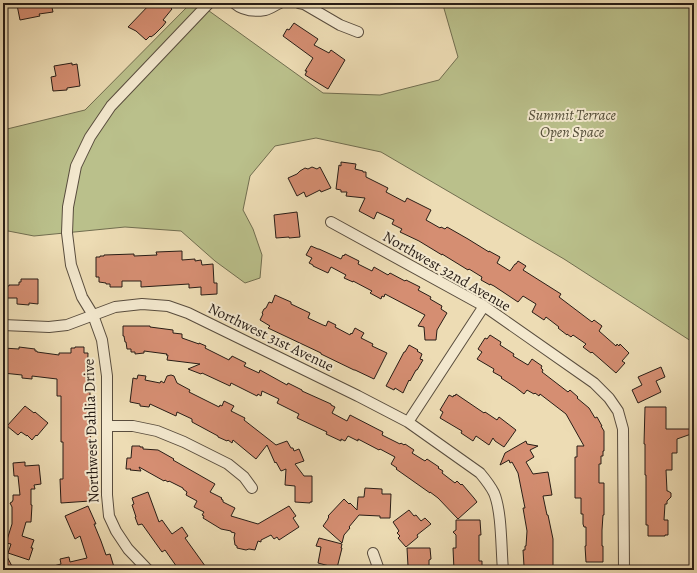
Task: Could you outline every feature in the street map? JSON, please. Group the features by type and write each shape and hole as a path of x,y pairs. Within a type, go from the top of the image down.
{"street":[{"name":"Northwest Dahlia Drive","path":"145,569 128,549 116,531 110,516 107,495 107,376 102,340 93,316 82,297 71,265 67,233 68,207 76,166 90,137 111,106 209,3"},
{"path":"234,3 239,8 252,11 266,10 280,3"},
{"path":"300,3 340,26 358,32"},
{"name":"Northwest 32nd Avenue","path":"331,222 484,306 594,383 609,398 618,411 623,428 624,570"},
{"name":"Northwest 31st Avenue","path":"3,325 49,327 67,325 115,307 142,304 168,306 188,313 358,396 408,422 480,473 488,482 495,494 498,509 502,570"},
{"path":"408,422 484,306"},
{"path":"108,426 133,426 157,431 184,442 228,464 244,477 252,488"},
{"path":"373,553 379,570"}],"green space":[{"name":"Summit Terrace Open Space","path":"191,3 198,3 323,93 380,95 439,80 458,57 443,5 439,3 694,3 694,343 564,259 381,152 316,138 275,146 250,176 243,210 253,229 262,255 260,278 245,283 215,261 181,231 125,227 34,236 3,230 3,130 85,110"}],"building":[{"path":"27,3 51,3 53,12 39,14 40,16 20,20 17,5"},
{"path":"151,3 166,3 172,9 163,20 166,22 163,26 146,40 136,31 128,27"},
{"path":"294,23 318,39 314,45 329,53 331,50 345,60 328,89 305,75 307,71 305,71 313,58 283,36 287,29 289,30"},
{"path":"72,63 72,65 77,64 80,86 67,88 67,90 53,91 51,77 56,76 54,66"},
{"path":"341,162 356,164 355,169 366,172 366,177 388,188 386,192 405,202 407,198 431,210 426,220 440,228 445,229 447,227 500,257 497,263 510,271 518,261 526,266 523,270 561,294 559,297 592,322 594,320 602,326 599,331 616,346 617,344 619,346 620,344 629,353 622,361 625,363 616,373 592,352 591,353 583,347 586,344 573,335 571,337 567,335 546,317 544,320 532,312 536,304 523,296 518,302 494,286 481,280 482,277 469,269 468,270 419,241 400,232 402,229 392,224 394,220 377,212 374,219 359,211 365,198 346,196 347,192 341,192 341,190 336,189 339,165 341,166"},
{"path":"312,167 317,169 320,167 331,188 321,192 320,190 306,197 304,192 297,196 288,178 305,168 308,169"},
{"path":"297,212 300,237 276,238 274,215"},
{"path":"311,246 341,259 345,254 359,261 358,264 372,271 374,267 388,275 390,273 420,287 418,290 431,297 430,299 442,306 441,309 447,313 437,330 436,340 425,340 424,327 418,326 425,315 385,294 381,299 370,293 372,291 344,278 346,275 331,267 328,273 309,263 312,258 306,255"},
{"path":"182,251 182,260 195,259 195,261 201,260 202,265 213,264 214,283 217,283 217,294 201,295 201,287 189,288 189,284 141,287 141,281 122,281 122,287 110,287 110,284 99,282 99,277 96,277 96,257 104,255 134,254 134,256 157,255 156,252"},
{"path":"21,279 38,279 38,304 17,304 17,298 3,298 3,286 19,285"},
{"path":"275,295 310,313 308,318 323,325 326,326 328,321 336,325 335,327 350,335 355,328 364,333 361,338 373,344 372,346 387,353 374,379 268,328 270,326 260,320 264,309 269,302 272,303"},
{"path":"123,326 150,326 173,330 173,333 182,334 182,338 206,346 205,348 229,360 232,356 246,363 244,366 259,373 260,370 287,385 288,383 331,404 335,407 332,413 347,421 350,415 383,432 382,435 400,444 405,444 414,450 412,453 425,461 427,459 439,467 438,468 443,471 442,473 455,483 457,481 461,485 462,484 477,502 458,519 438,498 396,469 397,468 391,464 395,457 358,439 358,441 348,436 345,441 341,439 341,441 326,434 327,432 297,418 299,414 277,403 279,399 262,391 261,396 258,394 257,396 231,383 230,386 202,373 201,374 188,369 200,364 167,360 167,354 144,351 144,353 135,354 135,352 131,352 131,349 127,349 123,336"},
{"path":"490,335 501,342 500,345 514,354 513,356 528,365 532,359 542,366 542,372 568,392 570,390 578,397 577,398 589,408 595,418 597,417 602,426 604,431 604,451 603,456 601,456 601,464 599,464 599,483 604,483 604,515 602,530 603,562 586,562 586,527 584,527 583,524 583,514 581,514 581,498 575,498 575,457 577,457 577,446 584,446 566,414 540,394 539,396 527,390 524,394 493,372 494,369 477,359 482,352 478,349 485,338 487,339"},
{"path":"409,345 422,354 420,359 423,360 410,381 409,380 403,393 395,388 394,390 386,386"},
{"path":"19,347 35,349 37,352 59,355 59,353 71,353 71,348 84,347 84,353 88,353 87,386 88,392 90,392 90,404 88,426 91,426 90,452 92,458 90,501 61,503 60,479 63,479 63,442 61,442 61,396 57,396 57,379 32,376 32,379 22,378 22,375 3,373 3,348 19,349"},
{"path":"661,367 665,377 656,381 661,392 638,403 632,390 642,385 638,377"},
{"path":"138,375 146,376 145,380 160,383 161,381 164,383 167,376 174,376 177,383 190,390 189,392 219,407 220,405 222,406 224,401 234,406 231,411 245,418 244,420 276,445 287,441 294,451 299,449 304,461 295,464 304,476 312,476 312,502 295,502 295,486 285,485 286,469 281,471 276,462 275,463 267,445 256,459 233,440 232,443 218,437 192,422 192,419 177,412 176,416 150,404 149,407 140,406 140,404 130,402 133,378 137,379"},
{"path":"456,394 497,420 499,417 516,430 504,447 493,438 489,445 476,436 473,441 461,433 462,431 440,418 443,412 440,410 449,395 453,397"},
{"path":"25,406 48,423 32,440 21,432 18,435 7,426"},
{"path":"645,407 666,407 666,429 694,429 694,433 677,439 677,453 672,453 672,470 666,470 667,491 671,493 671,497 667,501 667,504 665,504 664,520 668,520 668,535 665,536 648,536 648,525 646,525 646,475 644,444"},
{"path":"526,441 527,444 538,446 530,450 534,457 526,462 533,474 548,472 552,495 543,496 553,539 553,566 524,566 523,550 525,550 526,546 527,531 523,508 525,508 518,473 512,462 510,463 509,460 500,465 505,453"},
{"path":"132,446 140,446 143,447 143,449 158,450 215,484 210,492 222,498 221,499 223,502 235,508 231,516 258,524 289,506 296,516 293,518 299,527 279,540 277,537 274,539 271,535 261,540 261,542 258,541 255,550 237,548 234,538 235,533 221,529 203,518 204,516 202,515 204,512 194,507 197,501 186,495 187,492 183,488 169,481 164,481 139,467 141,471 126,469 127,458 131,458"},
{"path":"25,462 25,466 39,465 41,484 34,485 35,489 31,489 31,522 26,522 22,536 34,540 29,560 8,553 11,544 6,543 12,524 12,507 10,503 13,500 13,495 20,495 18,476 14,476 13,463"},
{"path":"365,488 382,489 382,494 391,494 390,518 359,515 344,535 342,543 323,526 329,517 328,516 344,499 357,510 358,497 364,497"},
{"path":"148,492 159,522 162,520 172,534 182,527 188,536 185,538 208,570 179,570 165,550 162,552 142,524 138,525 132,505 134,504 132,498"},
{"path":"88,506 96,524 94,524 106,555 110,554 114,567 105,570 98,570 97,567 89,570 50,570 50,567 61,564 60,559 69,557 70,562 87,558 80,536 75,539 65,516"},
{"path":"409,510 421,521 425,518 431,524 417,535 418,537 406,547 398,538 400,536 397,533 399,531 393,522"},
{"path":"456,520 480,520 481,535 479,535 479,561 482,561 482,570 454,570 453,548 456,548 456,535 453,532 456,530"},
{"path":"319,538 342,544 337,568 318,563 321,547 316,546"},
{"path":"407,548 430,548 431,559 429,560 429,570 411,570 411,566 408,566"},
{"path":"3,549 14,570 3,570"}]}
